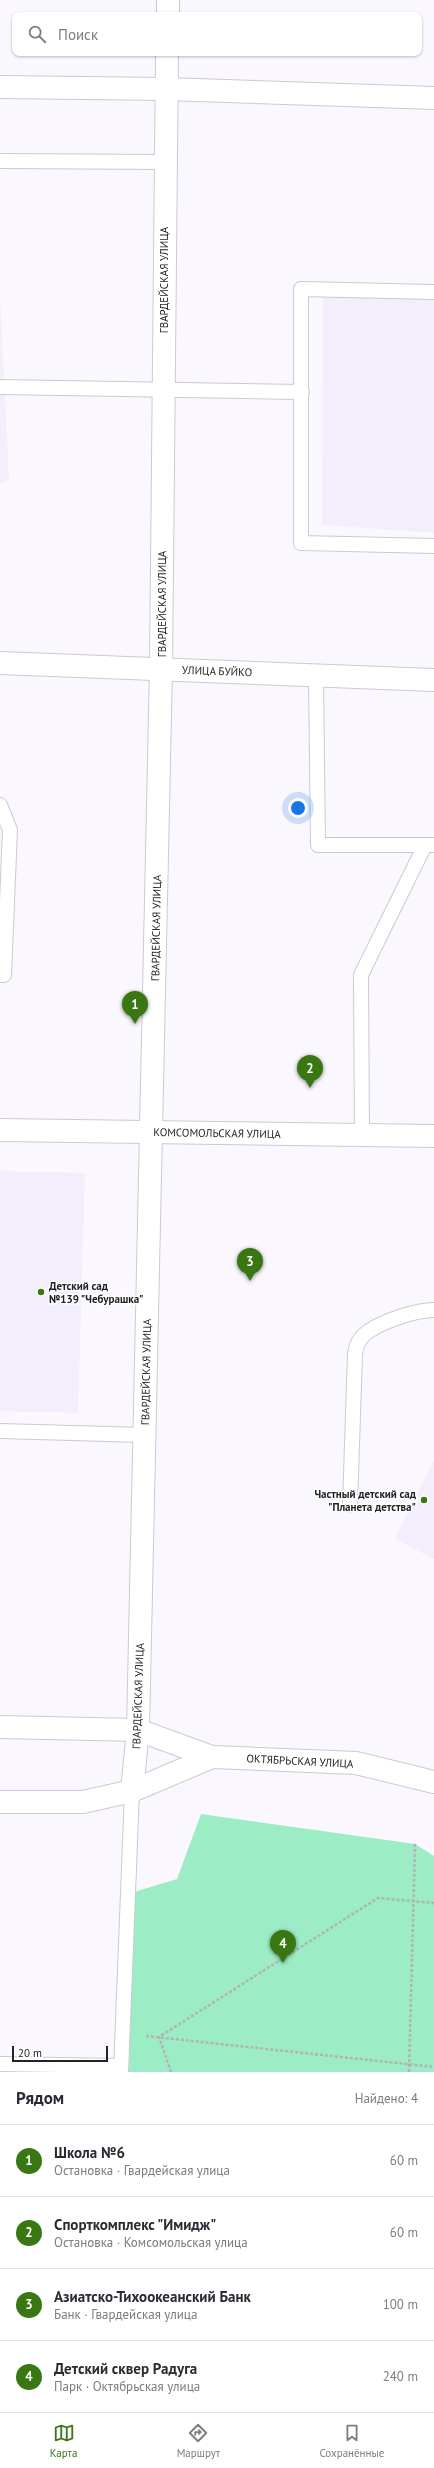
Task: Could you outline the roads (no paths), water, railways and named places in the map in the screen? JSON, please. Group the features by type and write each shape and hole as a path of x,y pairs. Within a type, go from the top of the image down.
{"street":[{"path":"168,0 168,12"},
{"name":"ГВАРДЕЙСКАЯ УЛИЦА","path":"132,1791 138,1730 161,669 167,56"},
{"path":"0,87 166,89 434,98"},
{"name":"УЛИЦА БУЙКО","path":"0,663 434,680"},
{"name":"КОМСОМОЛЬСКАЯ УЛИЦА","path":"0,1130 434,1136"},
{"name":"ОКТЯБРЬСКАЯ УЛИЦА","path":"0,1727 138,1730 212,1757 356,1763 434,1782"},
{"name":"ОКТЯБРЬСКАЯ УЛИЦА","path":"0,1802 83,1802 132,1791 212,1757"}],"lane":[{"path":"0,162 165,162"},
{"path":"434,292 301,289 301,543 434,546"},
{"path":"0,387 302,392"},
{"path":"316,676 318,845 429,845 361,975 362,1136"},
{"path":"0,805 3,819 10,830 4,975 0,976"},
{"path":"350,1505 354,1354 357,1345 365,1333 396,1318 418,1311 434,1310"},
{"path":"0,1431 144,1435"},
{"path":"0,2064 121,2069 132,1791"}],"place":[{"name":"Школа №6","path":"135,1024"},
{"name":"Спорткомплекс \"Имидж\"","path":"310,1088"},
{"name":"Азиатско-Тихоокеанский Банк","path":"250,1281"},
{"name":"Детский сад №139 \"Чебурашка\"","path":"41,1292"},
{"name":"Частный детский сад \"Планета детства\"","path":"424,1500"},
{"name":"Детский сквер Радуга","path":"283,1963"}]}
